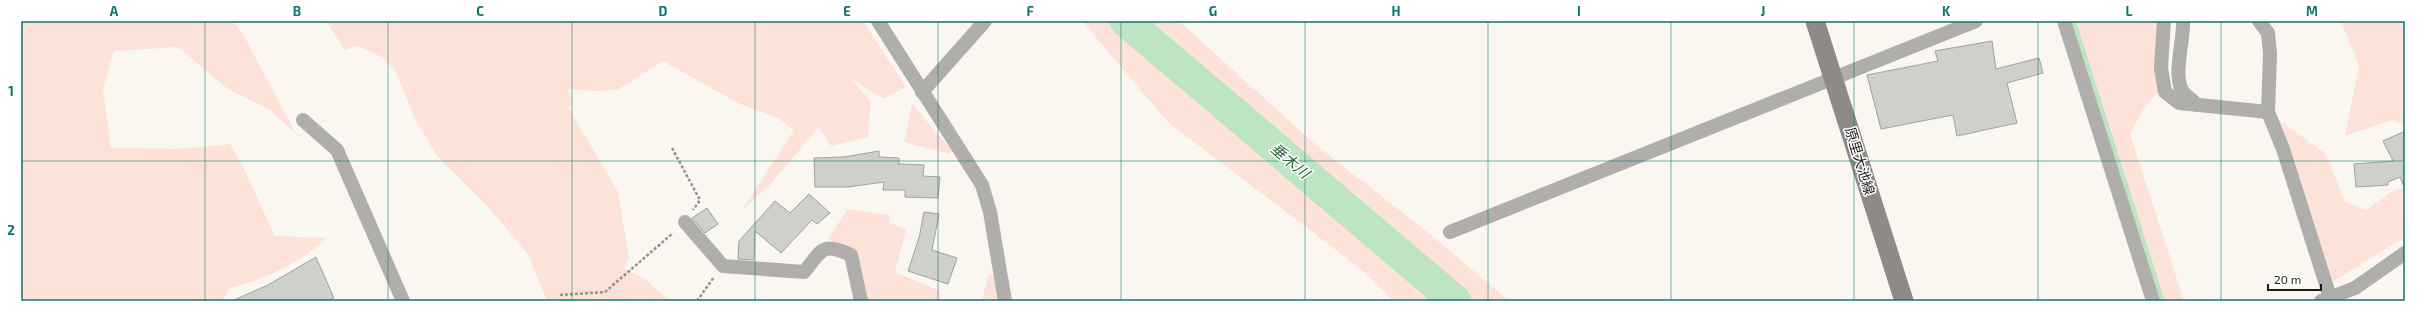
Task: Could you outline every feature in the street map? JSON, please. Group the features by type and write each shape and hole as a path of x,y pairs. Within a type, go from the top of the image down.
{"main road":[{"name":"原里大池線","path":"1815,21 1904,301"}],"street":[{"path":"878,21 982,185 990,212 1005,301"},
{"path":"922,92 985,21"},
{"path":"1450,232 1976,21"},
{"path":"2064,21 2153,301"},
{"path":"2164,21 2161,68 2165,92 2179,103 2268,112"},
{"path":"2183,21 2184,36 2177,78 2182,91 2198,105"},
{"path":"2259,21 2268,33 2270,53 2268,112 2283,149 2325,299 2355,288 2405,253"},
{"path":"303,120 338,150 403,301"},
{"path":"685,222 723,266 804,272 824,249 831,247 851,255 861,301"}],"path":[{"path":"560,295 605,292 685,222 700,200 672,148"},
{"path":"697,301 723,266"}],"shaded area":[{"path":"21,21 233,21 244,36 296,134 270,110 228,89 178,47 114,51 103,89 111,148 178,149 230,144 248,178 275,236 327,238 305,256 293,263 256,280 229,288 223,301 21,301"},
{"path":"326,21 863,21 906,87 884,99 851,79 871,102 868,137 831,146 819,127 769,186 742,210 794,130 778,118 740,104 663,61 619,89 597,91 567,89 572,102 568,109 618,192 629,258 624,268 645,279 669,301 547,301 528,254 490,209 437,156 414,117 396,72 382,57 357,46 345,50"},
{"path":"1082,21 1179,21 1316,145 1430,234 1509,301 1394,301 1357,266 1168,122"},
{"path":"2063,21 2159,21 2164,86 2144,108 2130,134 2184,301 2157,301"},
{"path":"2341,21 2405,21 2405,125 2392,120 2345,136 2359,66"},
{"path":"912,104 952,151 949,154 904,142"},
{"path":"2279,120 2326,154 2345,202 2366,210 2394,190 2405,188 2405,237 2326,286"},
{"path":"848,209 890,215 889,222 906,230 895,272 940,291 941,301 861,301 856,252 828,239"},
{"path":"993,273 999,301 982,301 988,276"}],"building":[{"path":"1992,41 1996,69 2039,58 2043,73 2007,83 2017,123 1957,136 1953,115 1881,129 1867,75 1938,61 1935,51"},
{"path":"2405,131 2405,189 2400,177 2388,182 2388,185 2356,187 2354,164 2393,161 2383,141"},
{"path":"879,151 879,157 899,158 899,164 924,165 923,176 940,177 938,198 905,197 905,190 883,190 884,182 848,187 815,187 814,158 844,157"},
{"path":"809,194 830,213 817,224 812,220 781,253 755,231 754,260 738,259 739,241 775,201 790,213"},
{"path":"707,208 718,224 705,233 692,218"},
{"path":"924,212 939,214 932,250 957,258 948,284 908,271 919,238"},
{"path":"316,257 334,298 326,301 232,301 268,285"}],"waterway":[{"name":"垂木川","path":"1126,21 1455,301"},
{"path":"2073,21 2162,301"}]}
